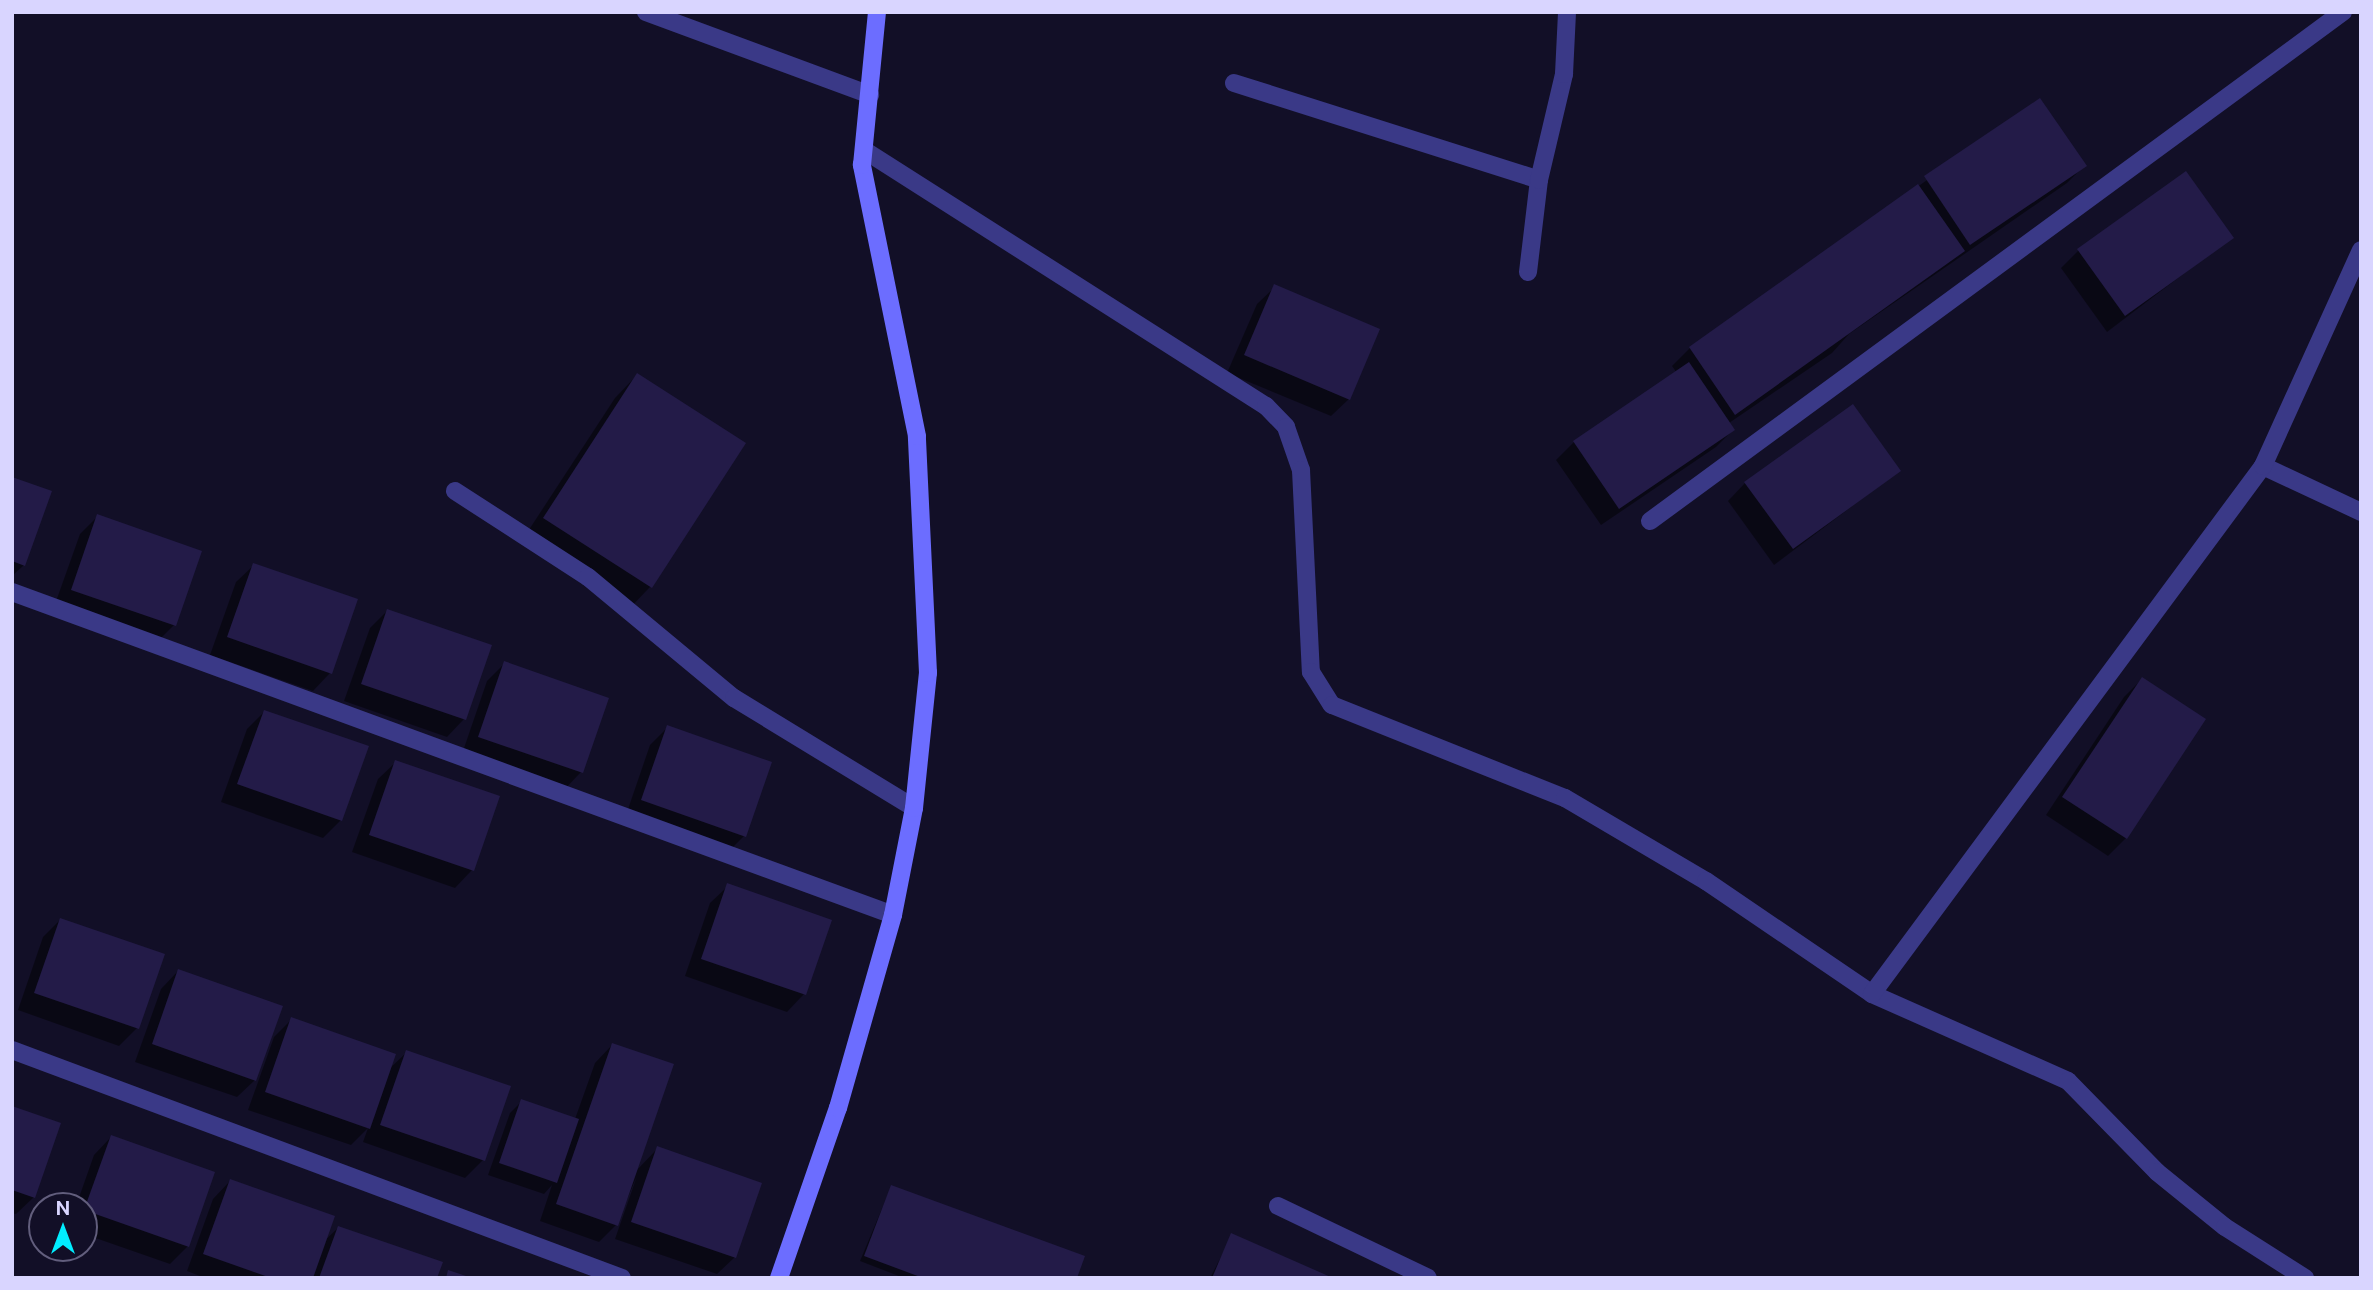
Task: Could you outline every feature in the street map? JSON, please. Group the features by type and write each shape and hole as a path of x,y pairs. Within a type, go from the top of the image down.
{"street":[{"path":"646,12 870,95"},
{"path":"779,1278 838,1108 893,915 914,808 928,673 917,436 862,164 877,12"},
{"path":"1528,272 1539,180 1564,74 1567,12"},
{"path":"1650,521 2343,12"},
{"path":"1234,83 1539,180"},
{"path":"864,150 1266,406 1286,427 1301,470 1311,672 1332,705 1565,798 1706,881 1871,993 2068,1081 2157,1172 2225,1227 2305,1278"},
{"path":"1871,993 2263,466 2361,250"},
{"path":"2263,466 2361,512"},
{"path":"455,491 588,577 734,698 914,808"},
{"path":"12,593 893,915"},
{"path":"12,1050 622,1278"},
{"path":"1278,1206 1428,1278"}],"building":[{"path":"2040,98 2087,166 1970,245 1924,176"},
{"path":"2186,171 2234,238 2125,316 2077,249"},
{"path":"1918,184 1965,251 1735,415 1689,347"},
{"path":"1274,284 1380,329 1350,400 1244,355"},
{"path":"1689,362 1735,430 1619,509 1573,441"},
{"path":"637,373 746,443 652,588 543,518"},
{"path":"1853,404 1901,471 1793,549 1744,482"},
{"path":"12,477 52,491 25,566 12,561"},
{"path":"97,514 202,551 176,626 71,590"},
{"path":"253,563 358,599 332,674 227,637"},
{"path":"387,609 492,645 466,720 361,684"},
{"path":"504,661 609,698 583,773 478,737"},
{"path":"2142,677 2206,719 2127,839 2062,797"},
{"path":"264,710 369,746 342,821 237,784"},
{"path":"667,725 772,762 746,837 641,800"},
{"path":"395,760 500,796 474,871 369,835"},
{"path":"727,883 832,920 806,995 701,959"},
{"path":"60,918 165,954 139,1029 34,993"},
{"path":"178,969 283,1006 256,1081 152,1044"},
{"path":"291,1017 396,1054 370,1129 265,1092"},
{"path":"612,1043 674,1064 618,1226 556,1204"},
{"path":"406,1050 511,1086 485,1161 380,1125"},
{"path":"521,1099 579,1119 557,1183 499,1163"},
{"path":"12,1106 61,1123 37,1192 28,1192 28,1196 12,1190"},
{"path":"111,1135 215,1172 189,1247 98,1215 98,1192 90,1192"},
{"path":"657,1146 762,1183 736,1258 631,1222"},
{"path":"230,1179 335,1216 313,1278 271,1278 203,1254"},
{"path":"891,1185 1085,1256 1077,1278 923,1278 864,1256"},
{"path":"338,1226 443,1262 437,1278 319,1278"},
{"path":"1231,1233 1333,1278 1212,1278"},
{"path":"448,1270 469,1277 469,1278 446,1278"}]}
